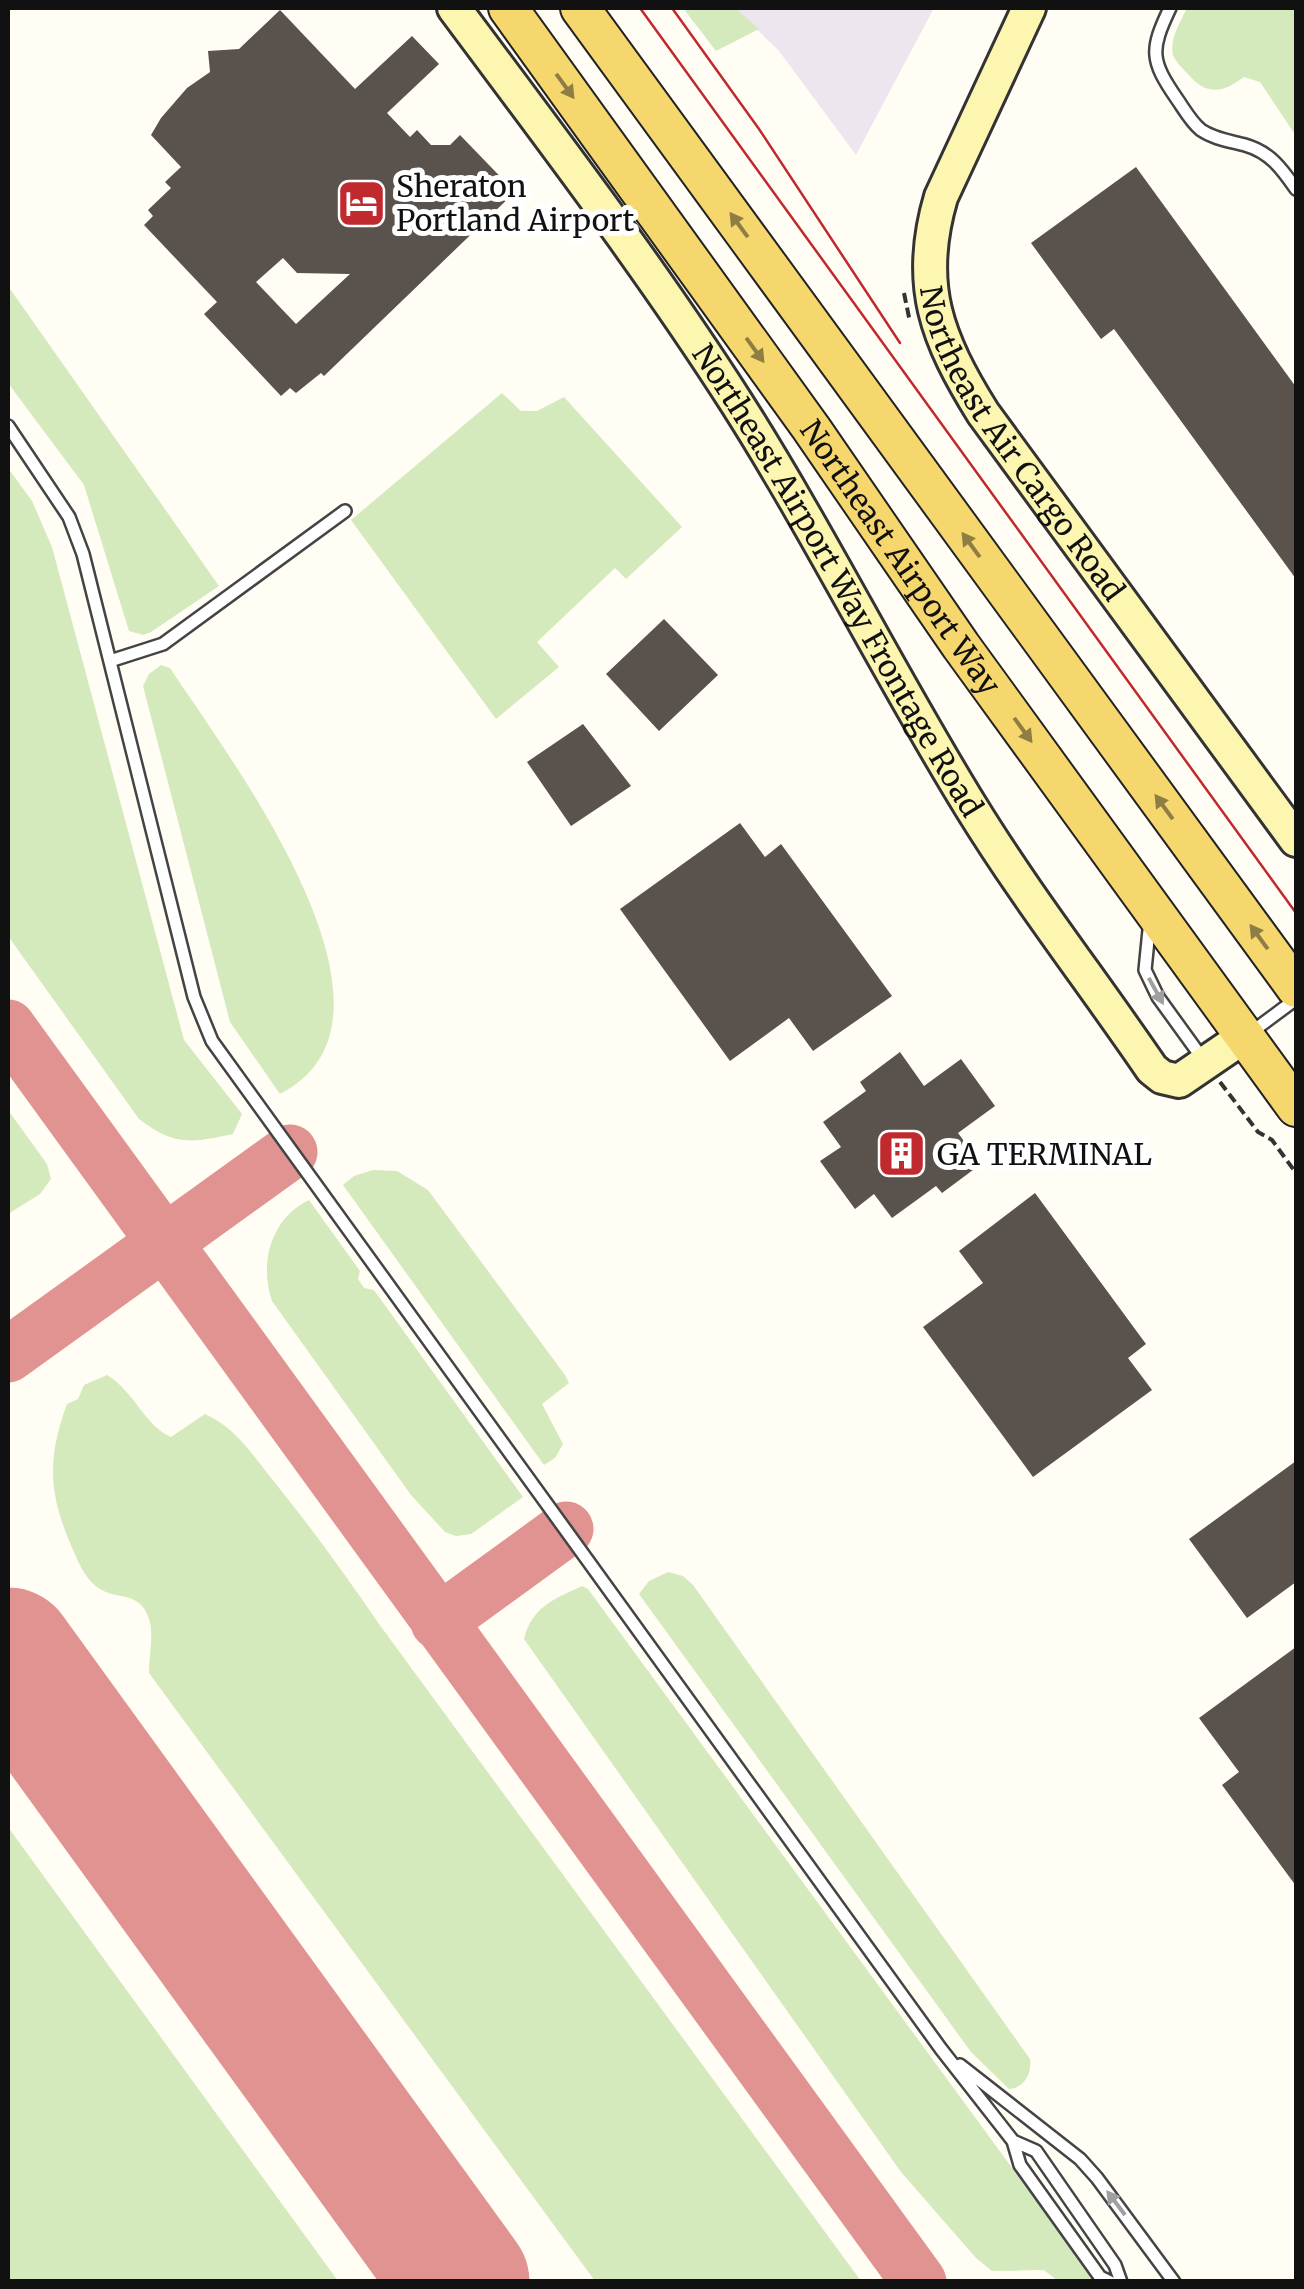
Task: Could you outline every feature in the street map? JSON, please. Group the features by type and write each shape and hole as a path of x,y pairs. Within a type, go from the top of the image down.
{"main road":[{"name":"Northeast Airport Way","path":"508,8 1296,1107"},
{"name":"Northeast Airport Way","path":"580,8 1296,988"}],"street":[{"name":"Northeast Airport Way Frontage Road","path":"454,8 734,398 1016,879 1152,1069 1162,1077 1180,1081 1215,1075 1245,1036"},
{"name":"Northeast Air Cargo Road","path":"1029,8 934,219 929,263 940,332 952,362 983,413 1296,840"}],"lane":[{"path":"1170,8 1156,37 1155,64 1197,127 1266,154 1278,163 1296,189"},
{"path":"8,426 69,517 83,554 194,997 212,1041 941,2050 1013,2141 1020,2165 1100,2277 1110,2282"},
{"path":"110,661 163,644 345,511"},
{"path":"1152,906 1144,970 1158,997 1215,1075"},
{"path":"1245,1036 1296,999"},
{"path":"941,2050 1080,2159 1174,2282"},
{"path":"1013,2141 1036,2151 1115,2265 1121,2282"}],"path":[{"path":"1215,1075 1258,1132 1272,1140 1296,1173"}],"shaded area":[{"path":"735,8 934,8 856,155 779,51"}],"green space":[{"path":"683,8 735,8 759,29 716,51"},
{"path":"1187,8 1296,8 1296,136 1260,82 1244,77 1222,89 1208,89 1179,65 1173,55 1173,43"},
{"path":"8,286 219,586 151,632 143,635 129,631 84,485 8,383"},
{"path":"502,393 521,411 537,411 564,397 682,527 626,579 615,568 537,642 559,667 496,719 351,520"},
{"path":"8,468 32,501 52,547 184,1040 242,1114 233,1134 184,1140 163,1134 139,1119 8,936"},
{"path":"161,665 170,668 269,821 302,885 326,949 334,1008 320,1057 280,1094 230,1022 143,686 149,674"},
{"path":"8,1110 47,1164 51,1179 40,1194 8,1214"},
{"path":"373,1170 397,1171 428,1190 565,1375 569,1383 542,1404 563,1444 555,1458 544,1465 343,1185 354,1176"},
{"path":"309,1200 360,1271 358,1279 364,1288 374,1290 523,1497 471,1534 456,1536 445,1532 411,1495 272,1301 267,1272 271,1243 285,1218"},
{"path":"107,1375 154,1425 171,1437 205,1414 225,1426 250,1451 327,1550 861,2281 595,2281 149,1673 151,1631 145,1610 134,1600 100,1589 81,1567 59,1514 53,1461 67,1404 78,1399 84,1385"},
{"path":"668,1572 683,1576 693,1585 1030,2059 1028,2075 1019,2086 1009,2089 971,2052 639,1594 649,1581"},
{"path":"582,1586 588,1589 1095,2281 1058,2281 1044,2270 992,2271 901,2172 524,1639 538,1612"},
{"path":"8,1827 338,2281 8,2281"}],"building":[{"name":"Sheraton Portland Airport","path":"280,10 355,89 412,36 439,64 387,113 410,137 417,130 431,145 450,145 460,135 515,192 324,376 321,373 296,393 290,388 281,396 204,314 217,302 144,225 153,216 148,210 171,188 165,182 181,167 151,135 187,88 210,72 208,51 239,49","holes":["283,258 297,273 350,274 296,324 256,282"]},
{"path":"1136,167 1296,387 1296,579 1114,329 1101,339 1031,243"},
{"path":"664,619 718,675 659,731 606,674"},
{"path":"583,724 631,786 571,826 527,762"},
{"path":"740,823 765,857 781,844 892,996 813,1051 789,1018 730,1061 620,909"},
{"path":"900,1052 924,1086 961,1059 995,1106 958,1133 981,1164 942,1193 936,1186 892,1218 874,1194 855,1209 820,1161 841,1147 823,1122 866,1091 860,1082"},
{"path":"1035,1193 1146,1344 1128,1358 1152,1390 1033,1477 923,1327 983,1283 959,1251"},
{"path":"1296,1461 1296,1582 1247,1618 1189,1539"},
{"path":"1296,1647 1296,1886 1222,1785 1239,1772 1199,1718"}],"taxiway":[{"path":"8,1027 919,2282"},
{"path":"8,1355 290,1152"},
{"path":"438,1622 566,1529"},
{"path":"8,1651 10,1658"}],"runway":[{"path":"8,1655 462,2282"}],"tram line":[{"path":"640,8 1296,913"},
{"path":"672,8 759,129 900,343"}],"place":[{"name":"Sheraton Portland Airport","path":"361,203"},
{"name":"GA TERMINAL","path":"902,1154"}]}
